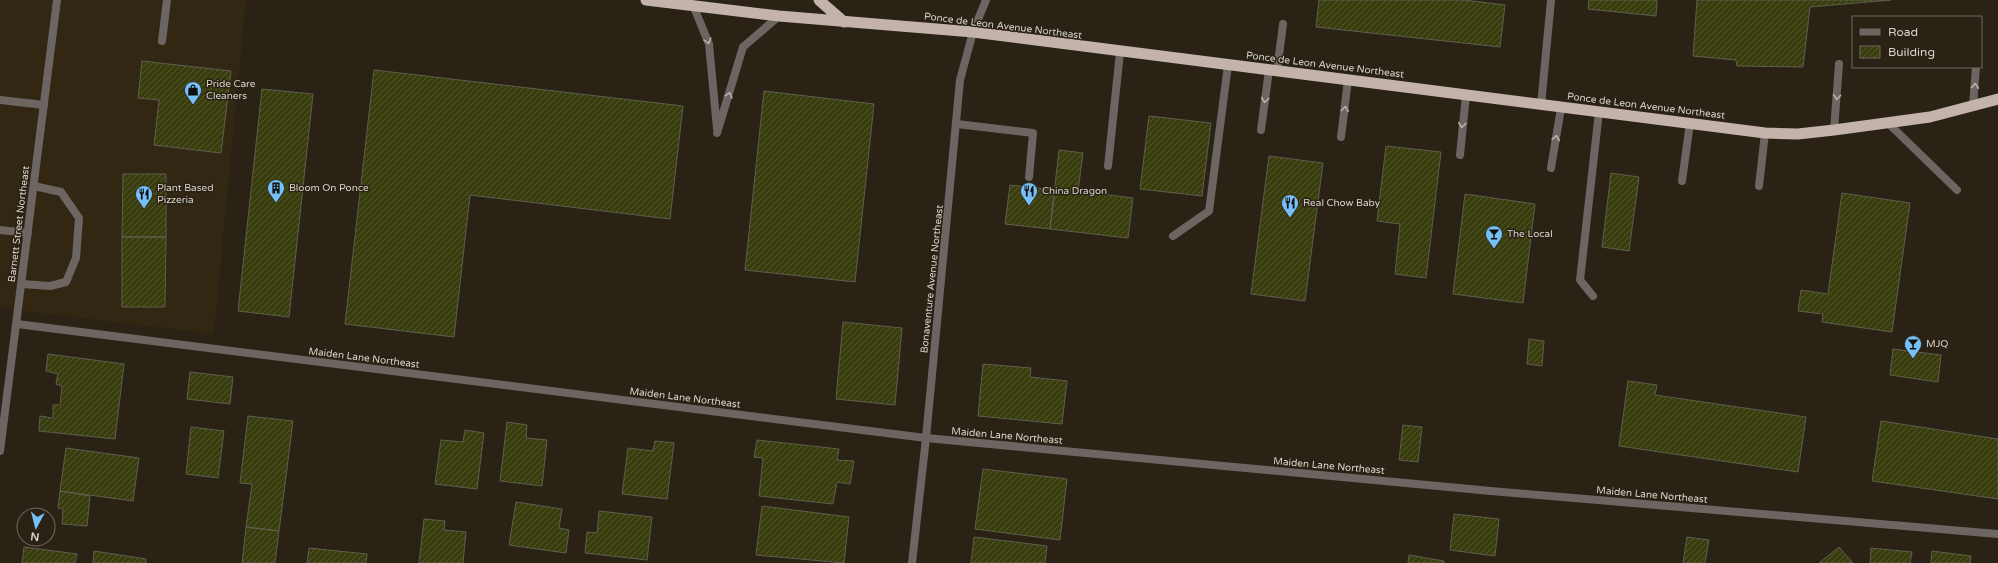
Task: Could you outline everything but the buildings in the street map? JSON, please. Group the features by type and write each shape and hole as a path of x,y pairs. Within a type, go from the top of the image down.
{"highway":[{"name":"Ponce de Leon Avenue Northeast","path":"646,0 778,16 973,32 1120,52 1765,133 1798,134 1930,117 1998,99"},
{"path":"819,0 844,22"}],"street":[{"name":"Barnett Street Northeast","path":"0,451 2,413 17,324 57,0"},
{"path":"162,41 167,0"},
{"name":"Bonaventure Avenue Northeast","path":"912,563 926,438 960,80 973,32 986,0"},
{"path":"1541,105 1551,0"},
{"path":"693,5 709,44 717,133 743,47 778,16"},
{"path":"1261,130 1283,24"},
{"path":"1108,166 1120,52"},
{"path":"1834,130 1839,64"},
{"path":"1173,236 1209,211 1228,65"},
{"path":"1973,105 1976,68"},
{"path":"1341,137 1348,80"},
{"path":"1460,155 1466,95"},
{"path":"0,100 44,105"},
{"path":"1551,168 1561,108"},
{"path":"1593,296 1580,280 1599,112"},
{"path":"1682,181 1690,123"},
{"path":"1888,123 1957,190"},
{"path":"957,124 1033,134 1029,177"},
{"path":"1759,186 1765,133"},
{"path":"22,284 50,286 66,282 76,258 79,218 61,192 34,186"},
{"path":"0,230 28,233"},
{"name":"Maiden Lane Northeast","path":"17,324 926,438 1484,490 1998,534"}],"shaded area":[{"path":"0,0 246,0 214,334 0,308"}],"place":[{"name":"Pride Care Cleaners","path":"193,105"},
{"name":"Bloom On Ponce","path":"276,203"},
{"name":"China Dragon","path":"1029,206"},
{"name":"Plant Based Pizzeria","path":"144,209"},
{"name":"Real Chow Baby","path":"1290,218"},
{"name":"The Local","path":"1494,249"},
{"name":"MJQ","path":"1913,359"}]}
